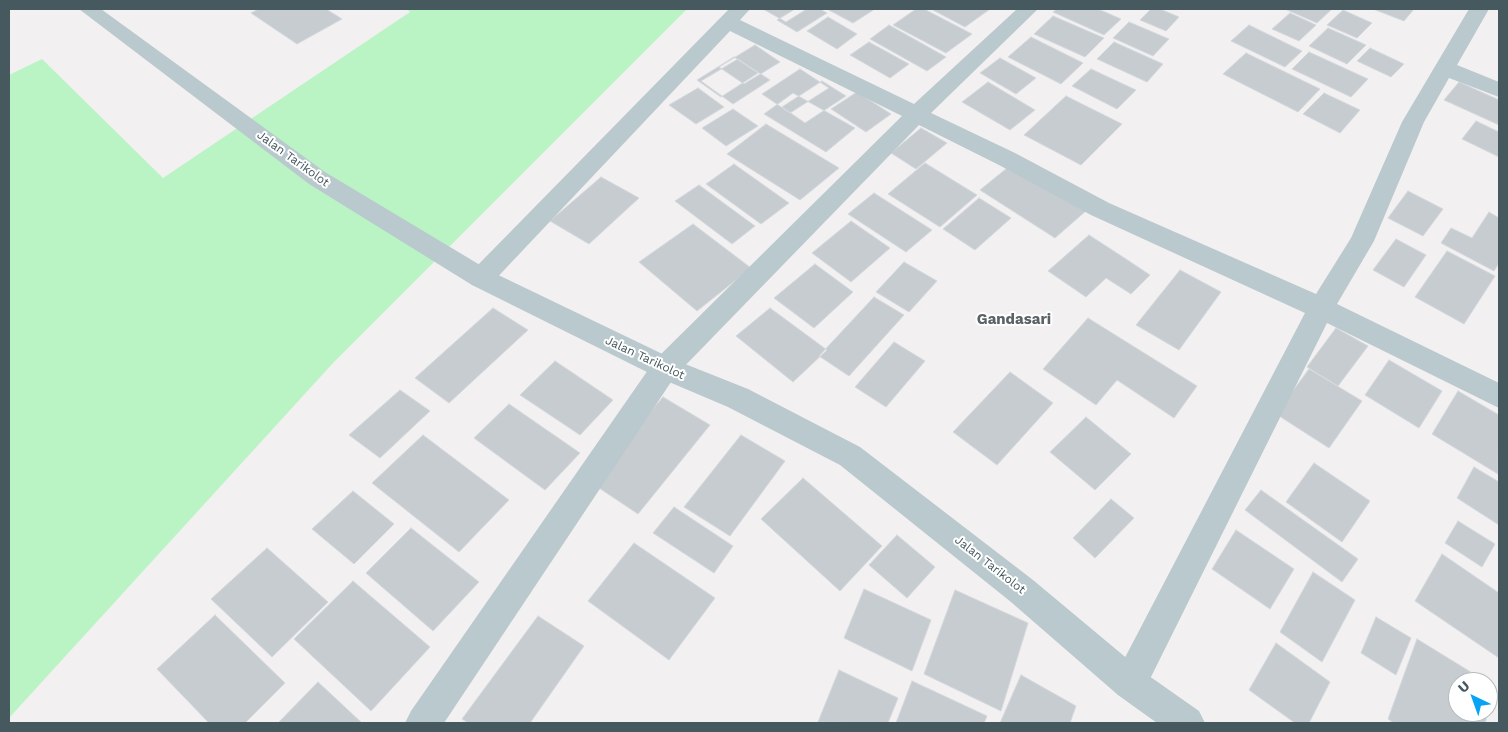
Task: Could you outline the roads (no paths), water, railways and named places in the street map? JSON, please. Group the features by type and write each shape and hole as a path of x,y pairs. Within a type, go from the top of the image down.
{"street":[{"name":"Jalan Tarikolot","path":"89,9 317,178 481,278 665,368 738,398 850,456 1022,591 1130,683 1187,723"},
{"path":"422,723 665,368 917,114 1028,9"},
{"path":"1130,683 1321,308 1362,241 1413,122 1479,9"},
{"path":"481,278 734,16 917,114 1100,208 1321,308 1499,396"},
{"path":"1445,68 1499,90"}],"district":[{"name":"Gandasari","path":"1014,320"}]}
